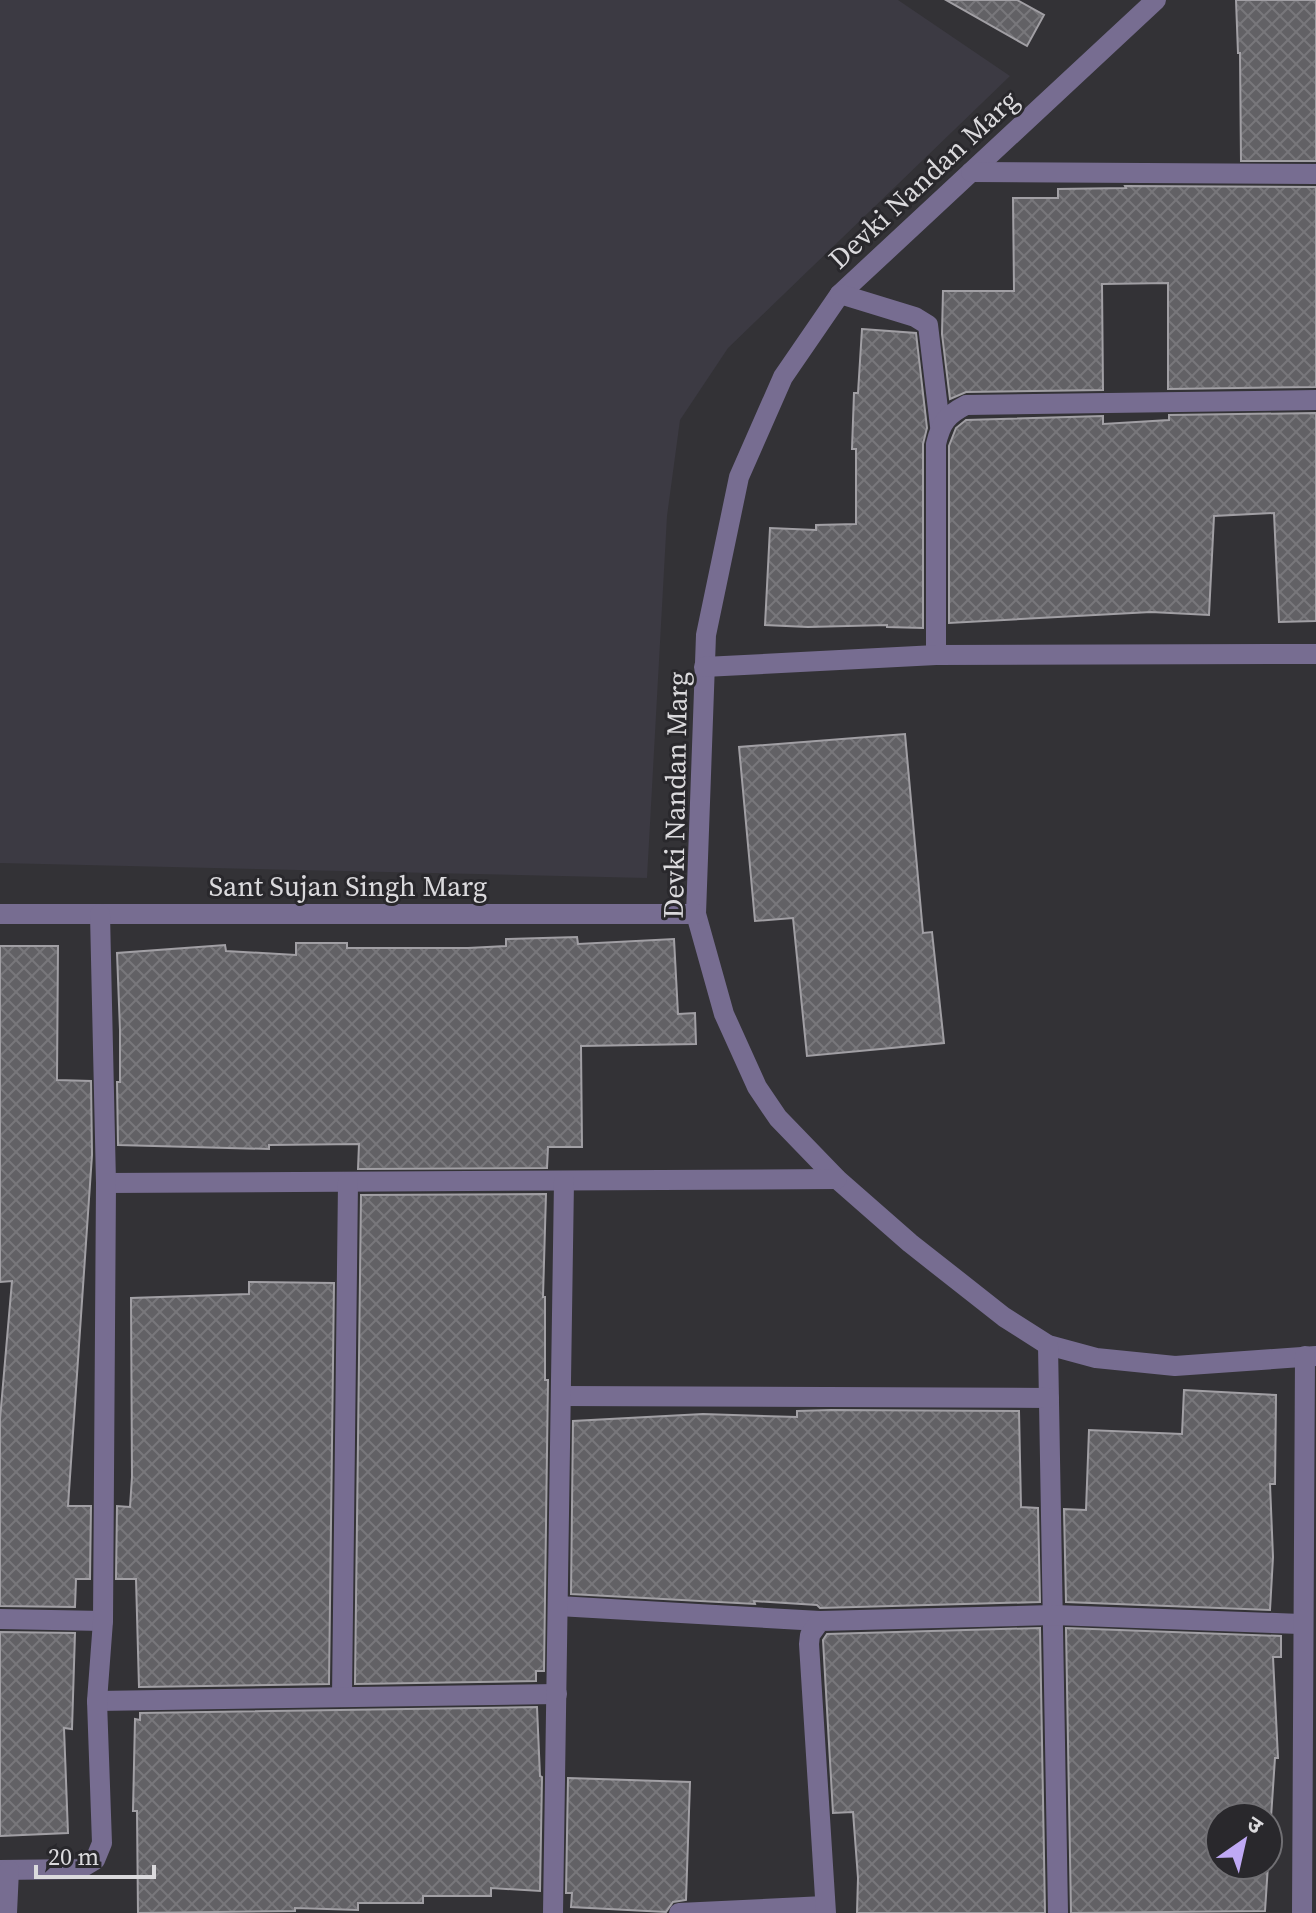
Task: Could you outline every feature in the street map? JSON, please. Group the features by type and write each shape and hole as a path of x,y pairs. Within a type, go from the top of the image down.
{"street":[{"name":"Devki Nandan Marg","path":"1156,0 840,294 783,377 739,477 706,635 696,914 724,1014 757,1087 786,1127 837,1179 910,1243 1004,1317 1048,1345 1096,1358 1175,1366 1310,1356"},
{"path":"971,172 1316,174"},
{"path":"840,294 915,317 928,325 940,426 936,444 936,655"},
{"path":"940,426 948,415 966,405 1316,400"},
{"path":"704,667 936,655 1316,654"},
{"name":"Sant Sujan Singh Marg","path":"0,914 696,914"},
{"path":"7,1913 5,1870 80,1869 89,1866 102,1843 97,1701 103,1621 106,1183 100,914"},
{"path":"106,1183 837,1179"},
{"path":"553,1913 564,1181"},
{"path":"342,1697 348,1182"},
{"path":"1048,1345 1058,1913"},
{"path":"1302,1913 1309,1689 1303,1621 1310,1356"},
{"path":"561,1396 1049,1398"},
{"path":"558,1606 820,1621 1054,1615 1301,1624 1303,1621"},
{"path":"0,1619 103,1621"},
{"path":"679,1913 826,1910 809,1644 810,1635 820,1621"},
{"path":"97,1701 557,1694"}],"shaded area":[{"path":"0,0 898,0 1010,76 728,348 680,420 667,516 647,878 0,863"}],"building":[{"path":"946,0 1017,0 1044,15 1027,46"},
{"path":"1236,0 1316,0 1316,161 1241,161"},
{"path":"1125,186 1316,187 1316,387 1168,389 1168,283 1102,284 1103,390 966,392 950,399 942,334 943,291 1014,291 1013,198 1058,198 1058,189"},
{"path":"862,329 916,333 927,428 923,444 923,628 765,625 770,528 816,530 816,525 856,524 856,449 852,449 854,393 858,393"},
{"path":"1316,413 1316,621 1279,622 1274,513 1214,516 1209,615 1151,612 949,623 949,446 956,428 966,420 1103,416 1103,424 1169,420 1169,415"},
{"path":"905,734 923,933 932,932 944,1043 807,1056 793,918 755,921 739,747"},
{"path":"577,937 578,944 674,939 678,1014 695,1013 696,1044 581,1046 582,1147 548,1147 547,1168 358,1169 359,1144 269,1145 269,1149 118,1145 120,1030 117,953 225,945 226,951 296,955 296,943 347,943 347,948 468,948 506,946 506,939"},
{"path":"0,946 58,946 57,1080 91,1081 92,1155 68,1506 91,1506 90,1579 76,1579 75,1607 0,1606 0,1419 12,1281 0,1282"},
{"path":"546,1194 543,1297 545,1380 548,1380 544,1671 536,1671 536,1681 355,1684 361,1195"},
{"path":"249,1282 334,1283 329,1684 139,1687 136,1579 116,1579 117,1506 130,1507 132,1477 131,1298 249,1294"},
{"path":"1184,1390 1276,1395 1275,1484 1270,1484 1273,1557 1270,1610 1066,1602 1064,1509 1086,1510 1089,1430 1182,1434"},
{"path":"797,1411 1019,1411 1021,1507 1038,1508 1040,1602 820,1608 817,1605 754,1601 755,1604 571,1594 573,1421 703,1414 797,1417"},
{"path":"1040,1628 1045,1913 857,1913 853,1812 833,1813 823,1640 827,1634"},
{"path":"1066,1628 1281,1636 1281,1657 1273,1657 1278,1758 1275,1758 1272,1801 1204,1801 1204,1881 1267,1881 1265,1911 1071,1913"},
{"path":"0,1632 75,1633 72,1729 64,1728 68,1833 0,1836"},
{"path":"537,1707 542,1777 540,1891 491,1888 491,1896 423,1896 423,1903 358,1903 358,1910 295,1908 295,1911 138,1913 137,1811 133,1811 135,1719 140,1720 140,1713"},
{"path":"568,1778 690,1782 686,1900 673,1902 666,1912 571,1907 572,1893 566,1893"}]}
